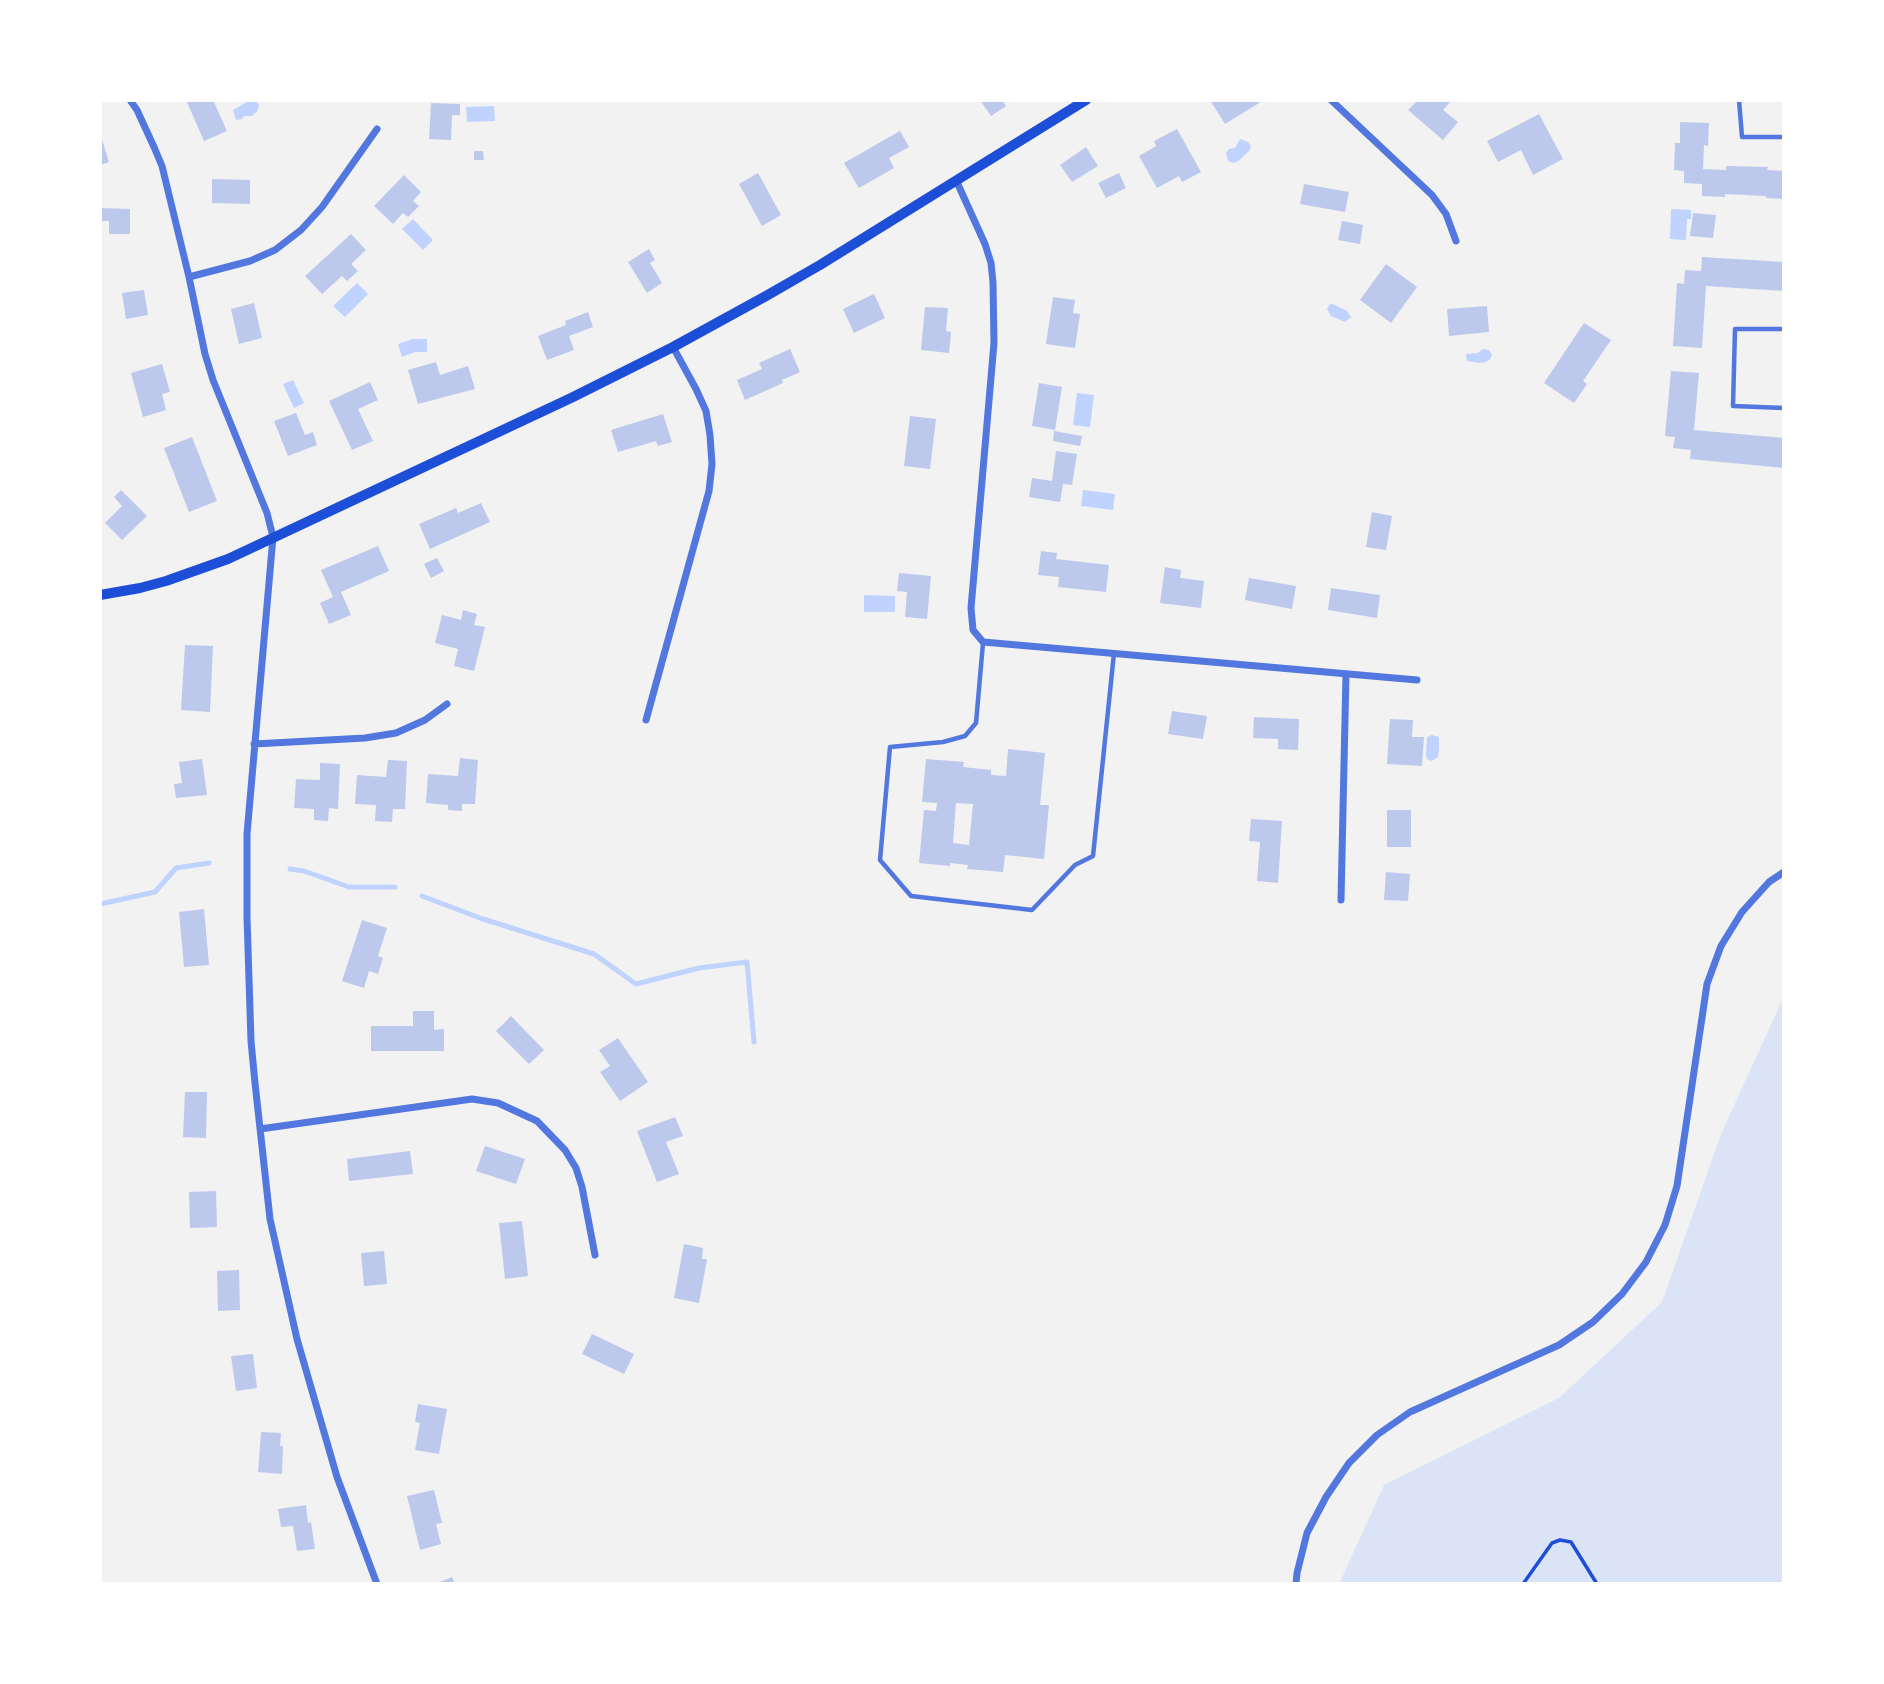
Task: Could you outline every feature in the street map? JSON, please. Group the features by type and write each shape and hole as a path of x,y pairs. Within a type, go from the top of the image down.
{"main road":[{"path":"100,595 141,587 228,559 571,398 673,347 820,265 1086,100"}],"street":[{"path":"130,100 149,134 162,166 213,380 267,513 272,537 247,835 251,1041 264,1178 270,1219 296,1339 337,1477 377,1584"},
{"path":"1331,100 1424,186 1446,214 1455,241"},
{"path":"189,277 250,261 275,250 301,230 322,207 377,130"},
{"path":"956,180 991,263 995,311 971,608 974,630 983,642 1417,680"},
{"path":"646,720 709,491 712,464 706,411 673,347"},
{"path":"1342,901 1346,674"},
{"path":"254,744 353,739 396,733 425,720 447,705"},
{"path":"1296,1584 1307,1533 1326,1497 1349,1463 1377,1435 1410,1412 1559,1345 1593,1322 1622,1294 1646,1262 1665,1225 1677,1186 1707,984 1721,946 1742,912 1769,882 1784,872"},
{"path":"260,1129 472,1099 498,1103 537,1121 565,1150 576,1168 582,1187 595,1255"}],"lane":[{"path":"1739,100 1742,137 1784,137"},
{"path":"1784,329 1735,330 1733,406 1784,408"},
{"path":"983,642 976,723 964,736 943,742 890,747 880,860 911,896 1032,910 1075,865 1093,856 1114,653"}],"path":[{"path":"1523,1584 1552,1544 1560,1540 1571,1542 1597,1584"}],"shaded area":[{"path":"1784,996 1784,1584 1339,1584 1384,1485 1559,1398 1662,1302 1721,1134"}],"water":[{"path":"250,100 256,101 258,110 252,116 236,120 233,110"},
{"path":"494,106 495,121 467,122 466,107"},
{"path":"1240,139 1248,142 1250,150 1237,162 1228,161 1226,153 1235,148"},
{"path":"1671,209 1691,210 1691,219 1687,219 1686,240 1670,239"},
{"path":"413,219 433,240 423,250 402,229"},
{"path":"357,283 368,294 345,317 333,306"},
{"path":"1330,304 1347,311 1351,317 1345,322 1331,316 1327,309"},
{"path":"413,339 427,339 427,352 415,352 402,357 398,344"},
{"path":"1483,349 1489,350 1492,355 1486,362 1467,361 1466,354 1478,353"},
{"path":"293,380 304,403 294,408 283,384"},
{"path":"1077,393 1094,395 1090,427 1073,425"},
{"path":"1083,490 1115,494 1113,510 1081,506"},
{"path":"864,595 895,596 895,612 864,612"},
{"path":"1427,737 1439,737 1439,748 1438,757 1431,761 1426,755"}],"building":[{"path":"186,100 213,100 227,131 204,141"},
{"path":"980,100 1002,100 1006,106 991,116"},
{"path":"1210,100 1264,100 1225,124"},
{"path":"1418,100 1452,100 1443,110 1458,122 1443,140 1408,110"},
{"path":"431,103 460,104 460,115 452,115 451,140 429,139"},
{"path":"1539,114 1563,159 1533,175 1521,150 1498,162 1487,141"},
{"path":"1680,122 1709,123 1708,146 1704,145 1703,169 1726,170 1726,166 1768,167 1767,170 1784,171 1784,199 1725,194 1725,197 1702,196 1702,184 1684,183 1684,171 1674,170 1675,143 1680,143"},
{"path":"1177,129 1201,172 1182,182 1179,176 1157,188 1139,156 1156,146 1154,141"},
{"path":"900,131 909,147 889,158 894,168 859,188 844,163"},
{"path":"100,133 109,162 100,165"},
{"path":"1086,147 1098,166 1072,182 1060,165"},
{"path":"474,151 483,151 484,160 474,160"},
{"path":"758,173 781,215 762,226 739,184"},
{"path":"1119,173 1126,188 1106,198 1098,183"},
{"path":"404,175 421,192 413,201 419,206 408,217 403,213 393,224 374,206"},
{"path":"212,179 250,180 250,204 212,203"},
{"path":"1304,184 1349,192 1345,212 1300,204"},
{"path":"100,208 130,209 130,234 109,234 109,221 100,221"},
{"path":"1693,213 1716,215 1713,238 1690,236"},
{"path":"1342,221 1363,225 1360,244 1338,240"},
{"path":"351,234 366,250 351,264 358,271 347,281 342,276 322,294 305,276"},
{"path":"649,249 655,260 650,263 662,283 647,293 628,262"},
{"path":"1702,257 1784,262 1784,291 1706,286 1702,348 1673,346 1677,283 1684,284 1685,270 1701,271"},
{"path":"1386,264 1417,287 1391,323 1360,300"},
{"path":"144,290 148,315 126,319 122,293"},
{"path":"874,294 885,318 854,333 843,309"},
{"path":"1053,297 1075,300 1073,313 1080,314 1075,348 1046,344"},
{"path":"254,303 262,338 239,344 231,309"},
{"path":"1487,306 1489,332 1449,336 1447,309"},
{"path":"925,307 948,308 946,331 951,332 949,353 921,350"},
{"path":"588,312 593,327 569,336 574,350 547,360 538,336 566,325 565,321"},
{"path":"1584,323 1611,340 1583,381 1587,384 1574,403 1544,383"},
{"path":"790,349 800,372 745,400 737,380 762,369 759,363"},
{"path":"436,362 440,375 468,366 475,389 418,404 408,370"},
{"path":"162,364 170,392 162,394 166,410 143,417 131,373"},
{"path":"1671,371 1699,373 1694,430 1784,438 1784,468 1690,459 1691,450 1673,448 1675,437 1665,436"},
{"path":"370,382 378,400 358,409 373,441 352,450 329,401"},
{"path":"1039,383 1062,387 1055,430 1032,426"},
{"path":"296,413 305,435 313,432 317,445 288,456 274,421"},
{"path":"663,414 672,442 658,446 656,441 618,452 611,430"},
{"path":"910,416 936,419 930,469 904,466"},
{"path":"1054,431 1082,436 1080,446 1053,441"},
{"path":"192,437 217,501 189,512 164,448"},
{"path":"1056,451 1077,454 1072,485 1063,484 1060,502 1029,497 1032,478 1052,481"},
{"path":"121,490 147,516 122,540 105,523 122,506 114,497"},
{"path":"481,503 490,522 430,549 419,524 456,508 458,513"},
{"path":"1372,512 1392,516 1386,550 1366,547"},
{"path":"378,546 389,571 341,592 351,615 329,624 320,603 333,597 321,570"},
{"path":"1041,551 1057,553 1056,559 1109,565 1106,592 1058,587 1059,577 1038,575"},
{"path":"437,558 444,571 431,578 424,564"},
{"path":"1165,567 1181,570 1180,578 1204,581 1201,608 1160,603"},
{"path":"899,573 931,576 927,619 905,617 907,592 897,591"},
{"path":"1249,578 1296,586 1292,609 1245,600"},
{"path":"1331,588 1380,595 1377,618 1328,610"},
{"path":"463,610 477,614 474,625 485,627 474,671 454,666 458,649 435,643 442,615 461,620"},
{"path":"185,645 213,646 210,712 181,710"},
{"path":"1172,711 1207,716 1203,739 1168,734"},
{"path":"1254,717 1299,719 1298,750 1278,749 1278,739 1253,738"},
{"path":"1390,719 1413,720 1412,737 1424,737 1422,766 1387,764"},
{"path":"1008,749 1045,753 1040,805 1049,805 1044,859 1005,855 1003,872 967,869 968,865 950,863 950,866 919,863 924,810 936,811 937,803 922,802 926,759 964,762 963,767 991,770 991,775 1006,776","holes":["956,803 973,804 969,845 953,843"]},
{"path":"460,758 478,760 475,804 462,804 462,811 448,810 448,805 426,803 428,774 458,776"},
{"path":"202,759 207,795 176,798 174,784 182,783 179,762"},
{"path":"388,760 407,761 405,809 393,809 392,822 375,821 376,805 355,804 357,775 386,777"},
{"path":"320,763 340,764 338,809 329,808 328,821 314,820 314,809 294,808 296,779 320,780"},
{"path":"1387,810 1411,810 1411,847 1387,847"},
{"path":"1251,819 1282,821 1278,883 1257,881 1260,842 1249,841"},
{"path":"1386,872 1410,874 1408,901 1384,900"},
{"path":"204,909 209,965 184,967 179,912"},
{"path":"362,920 387,928 378,956 383,958 378,974 369,971 364,988 342,981"},
{"path":"413,1011 434,1011 434,1030 444,1029 444,1051 371,1051 371,1026 413,1026"},
{"path":"511,1016 544,1050 529,1064 496,1031"},
{"path":"618,1038 648,1082 620,1101 600,1072 610,1066 599,1050"},
{"path":"185,1092 207,1092 206,1138 183,1137"},
{"path":"675,1117 683,1136 666,1142 679,1174 657,1182 637,1131"},
{"path":"485,1146 525,1159 516,1184 476,1171"},
{"path":"410,1151 413,1174 349,1181 347,1159"},
{"path":"216,1191 217,1227 190,1228 189,1192"},
{"path":"522,1221 528,1276 505,1279 499,1223"},
{"path":"684,1244 703,1248 702,1259 707,1259 699,1303 674,1298"},
{"path":"384,1251 387,1284 364,1286 361,1253"},
{"path":"239,1270 240,1310 218,1311 217,1271"},
{"path":"592,1334 634,1354 624,1374 582,1354"},
{"path":"253,1354 257,1388 236,1391 231,1356"},
{"path":"418,1404 447,1409 439,1454 415,1450 420,1423 415,1422"},
{"path":"261,1432 281,1433 282,1474 258,1472"},
{"path":"434,1490 442,1523 436,1524 441,1544 420,1550 407,1496"},
{"path":"306,1505 315,1549 297,1551 293,1526 281,1527 278,1509"},
{"path":"452,1577 455,1584 435,1584"}],"waterway":[{"path":"100,904 155,892 176,868 209,863"},
{"path":"290,869 304,871 349,887 395,887"},
{"path":"422,896 480,918 594,954 636,984 699,968 747,962 754,1042"}]}
